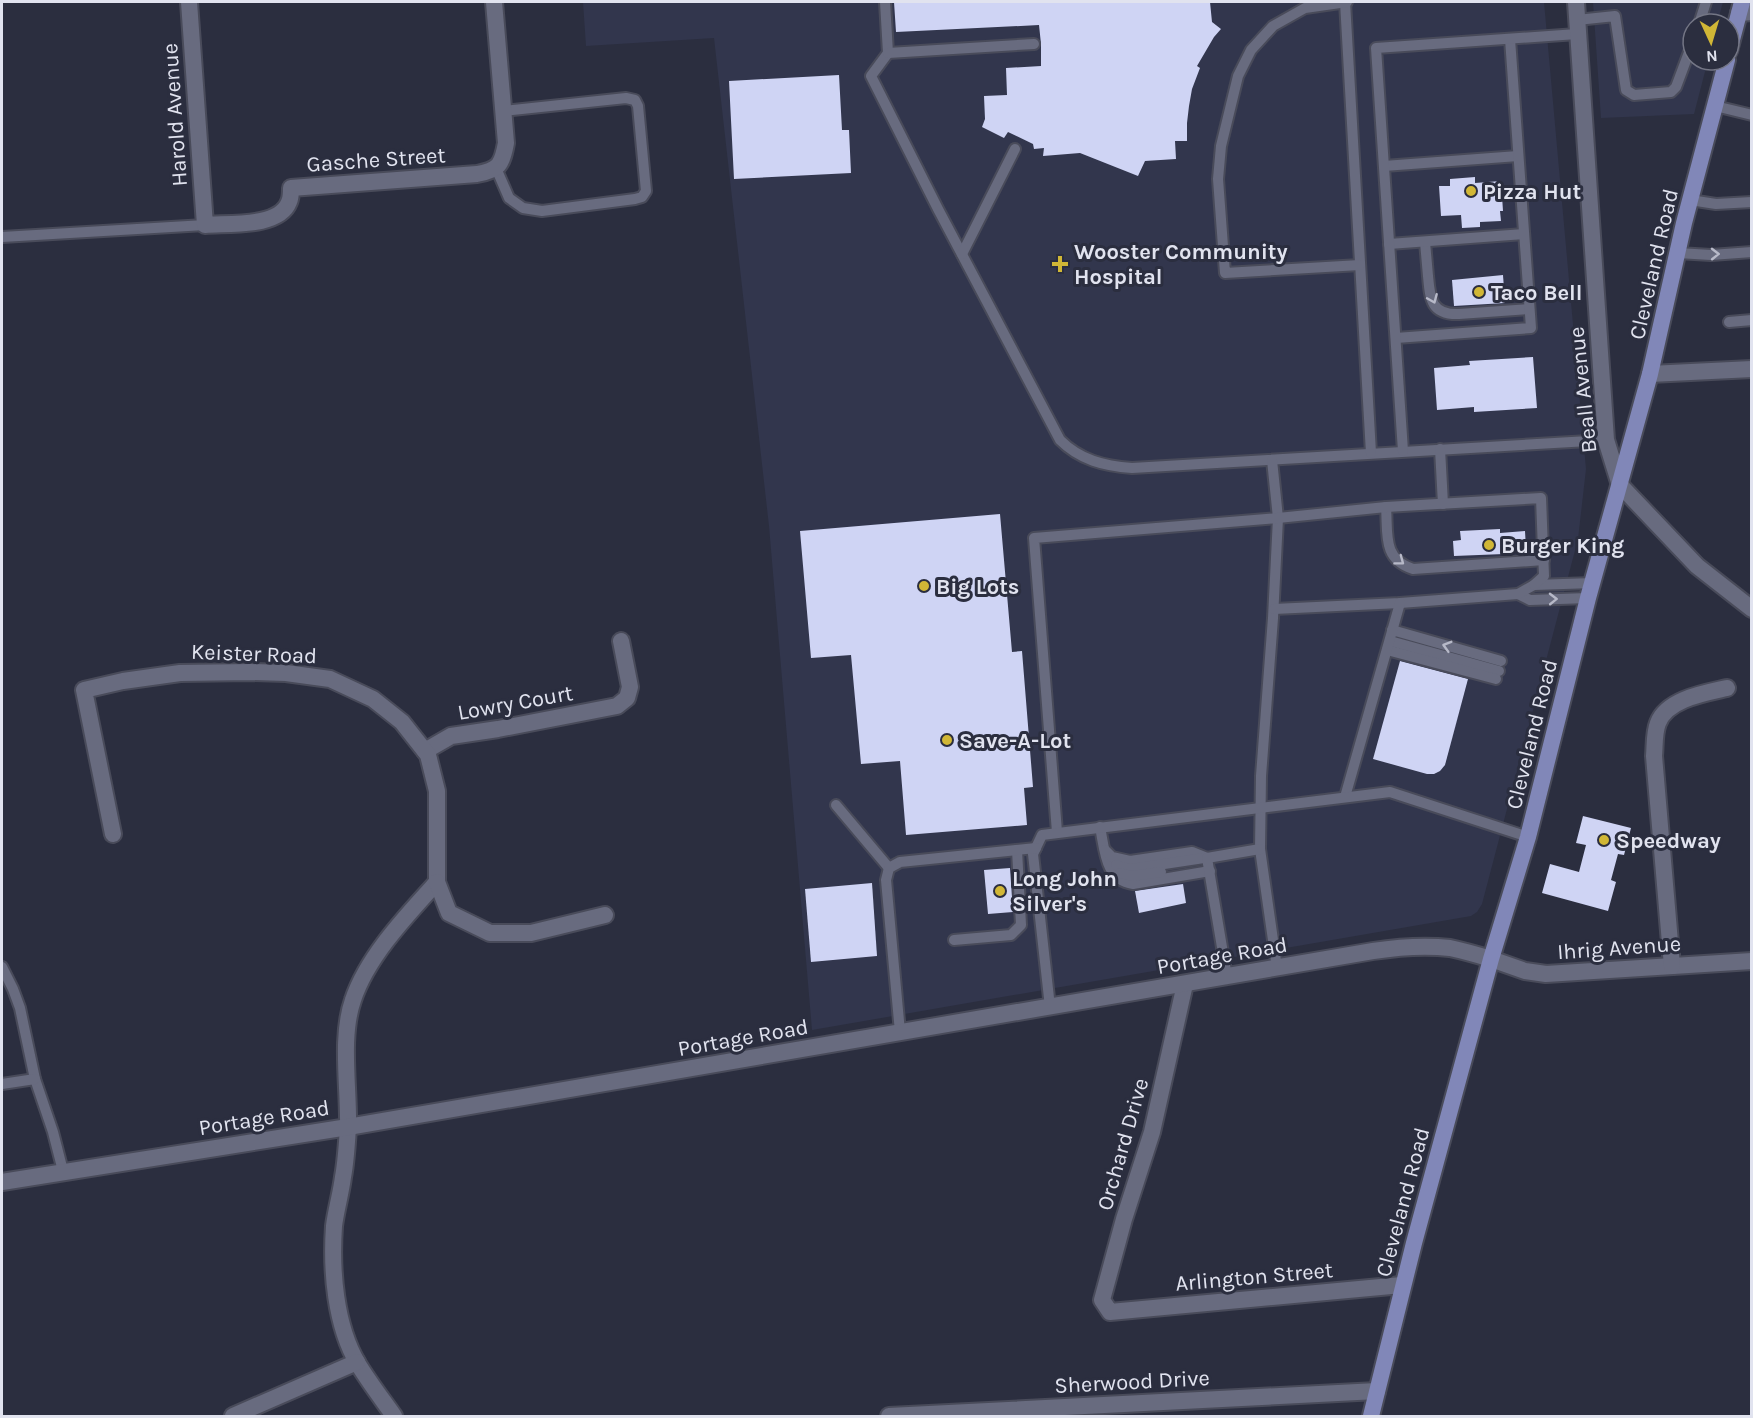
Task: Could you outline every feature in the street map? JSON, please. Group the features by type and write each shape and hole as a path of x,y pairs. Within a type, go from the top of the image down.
{"main road":[{"name":"Cleveland Road","path":"1371,1416 1402,1285 1491,959 1528,837 1590,591 1650,374 1690,200 1724,72"}],"street":[{"name":"Harold Avenue","path":"189,2 205,225"},
{"path":"494,2 506,143 503,159 496,168"},
{"name":"Beall Avenue","path":"1576,2 1606,440 1620,485"},
{"name":"Gasche Street","path":"205,225 251,223 275,216 285,209 290,200 291,188 477,174 496,168"},
{"path":"1650,374 1752,369"},
{"path":"1620,485 1697,566 1752,609"},
{"name":"Lowry Court","path":"424,751 451,736 617,706 627,698 630,687 621,641"},
{"name":"Keister Road","path":"113,834 84,690 180,673 216,671 286,673 330,679 373,699 402,722 428,755 437,790 437,882"},
{"path":"1672,966 1654,756 1656,729 1658,721 1677,703 1727,688"},
{"path":"394,1416 357,1362 341,1323 336,1297 334,1225 343,1177 348,1127 347,1023 353,999 365,972 383,946 402,920 437,882 449,913 490,933 531,933 605,915"},
{"name":"Portage Road","path":"2,1182 348,1127 1399,947 1450,949 1491,959"},
{"name":"Ihrig Avenue","path":"1491,959 1545,974 1752,961"},
{"name":"Orchard Drive","path":"1110,1312 1102,1300 1152,1132 1185,984"},
{"name":"Arlington Street","path":"1110,1312 1402,1285"},
{"path":"233,1416 357,1362"},
{"name":"Sherwood Drive","path":"889,1416 1377,1391"}],"lane":[{"path":"885,2 888,52 871,76 1060,440 1077,455 1112,466 1132,468 1606,440"},
{"path":"1360,265 1225,273 1218,179 1221,146 1238,76 1251,50 1273,26 1305,8 1346,2 1371,453"},
{"path":"1403,451 1376,48 1510,39 1577,27 1615,16 1626,90 1634,95 1671,92 1676,87 1682,72"},
{"path":"1396,338 1531,328 1510,39"},
{"path":"888,52 1034,44"},
{"path":"496,168 509,198 523,208 542,211 635,199 642,197 646,191 639,105 635,100 626,98 503,111"},
{"path":"1715,106 1752,115"},
{"path":"962,254 1015,149"},
{"path":"1384,166 1518,156"},
{"path":"1690,200 1716,204 1752,202"},
{"name":"Gasche Street","path":"2,237 205,225"},
{"path":"1389,244 1524,234"},
{"path":"1425,242 1430,294 1432,303 1439,310 1449,314 1459,314 1529,309"},
{"path":"1678,253 1711,255 1752,252"},
{"path":"1729,321 1752,320"},
{"path":"1440,449 1443,504"},
{"path":"1272,460 1278,518 1274,609 1261,776 1260,849 1277,968"},
{"path":"1057,832 1034,538 1386,507 1541,498 1544,576 1518,594 1274,609"},
{"path":"1386,507 1392,555 1404,566 1413,569 1544,560"},
{"path":"1534,585 1590,591"},
{"path":"1518,594 1530,600 1590,591"},
{"path":"1345,797 1400,603"},
{"path":"1390,640 1499,670 1390,640"},
{"path":"1050,1007 1033,854 1042,835 1390,792 1528,837"},
{"path":"836,805 889,868"},
{"path":"1100,827 1106,856 1115,876 1123,882 1134,884 1260,849"},
{"path":"900,1032 886,880 889,868 900,862 1036,848"},
{"path":"954,940 1011,934 1021,925 1017,850"},
{"path":"1106,856 1130,861 1192,852 1209,864 1227,977"},
{"path":"2,967 20,1008 35,1079 63,1171"},
{"path":"2,1084 35,1079"}],"shaded area":[{"path":"583,2 1544,2 1586,469 1578,539 1482,904 1477,912 1471,916 812,1030 769,526 714,38 586,46"},
{"path":"1593,2 1723,2 1720,12 1681,12 1681,72 1705,72 1694,114 1601,118"}],"building":[{"path":"894,2 1210,2 1212,22 1221,29 1197,66 1200,68 1192,89 1187,141 1175,141 1176,159 1145,161 1138,176 1080,153 1043,156 1044,148 1034,149 1033,144 1008,132 1004,138 982,127 985,119 984,96 1007,95 1006,68 1041,66 1039,25 896,32"},
{"path":"839,75 842,130 849,130 851,173 734,179 729,81"},
{"path":"1475,177 1475,183 1501,181 1503,211 1500,211 1501,221 1480,222 1480,227 1462,228 1461,215 1441,216 1439,186 1450,186 1450,179"},
{"name":"Taco Bell","path":"1503,275 1505,303 1454,306 1452,280"},
{"path":"1533,357 1537,408 1474,412 1474,407 1437,410 1434,368 1470,365 1469,361"},
{"path":"1000,514 1012,652 1022,651 1033,787 1024,788 1027,825 906,835 900,761 861,764 851,655 811,658 800,531"},
{"name":"Burger King","path":"1500,529 1500,533 1525,531 1526,549 1504,551 1504,554 1454,556 1453,541 1461,540 1460,531"},
{"path":"1400,661 1468,679 1445,765 1434,774 1373,759"},
{"path":"1583,816 1631,828 1624,855 1618,854 1611,880 1616,882 1608,911 1542,893 1550,864 1579,872 1586,845 1576,843"},
{"name":"Long John Silver's","path":"1010,868 1013,912 988,914 984,870"},
{"path":"872,883 877,956 811,962 805,889"},
{"path":"1183,884 1186,903 1139,913 1135,891"}],"place":[{"name":"Pizza Hut","path":"1471,191"},
{"name":"Wooster Community Hospital","path":"1060,264"},
{"name":"Taco Bell","path":"1479,292"},
{"name":"Burger King","path":"1489,545"},
{"name":"Big Lots","path":"924,586"},
{"name":"Save-A-Lot","path":"947,740"},
{"name":"Speedway","path":"1604,840"},
{"name":"Long John Silver's","path":"1000,891"}]}
